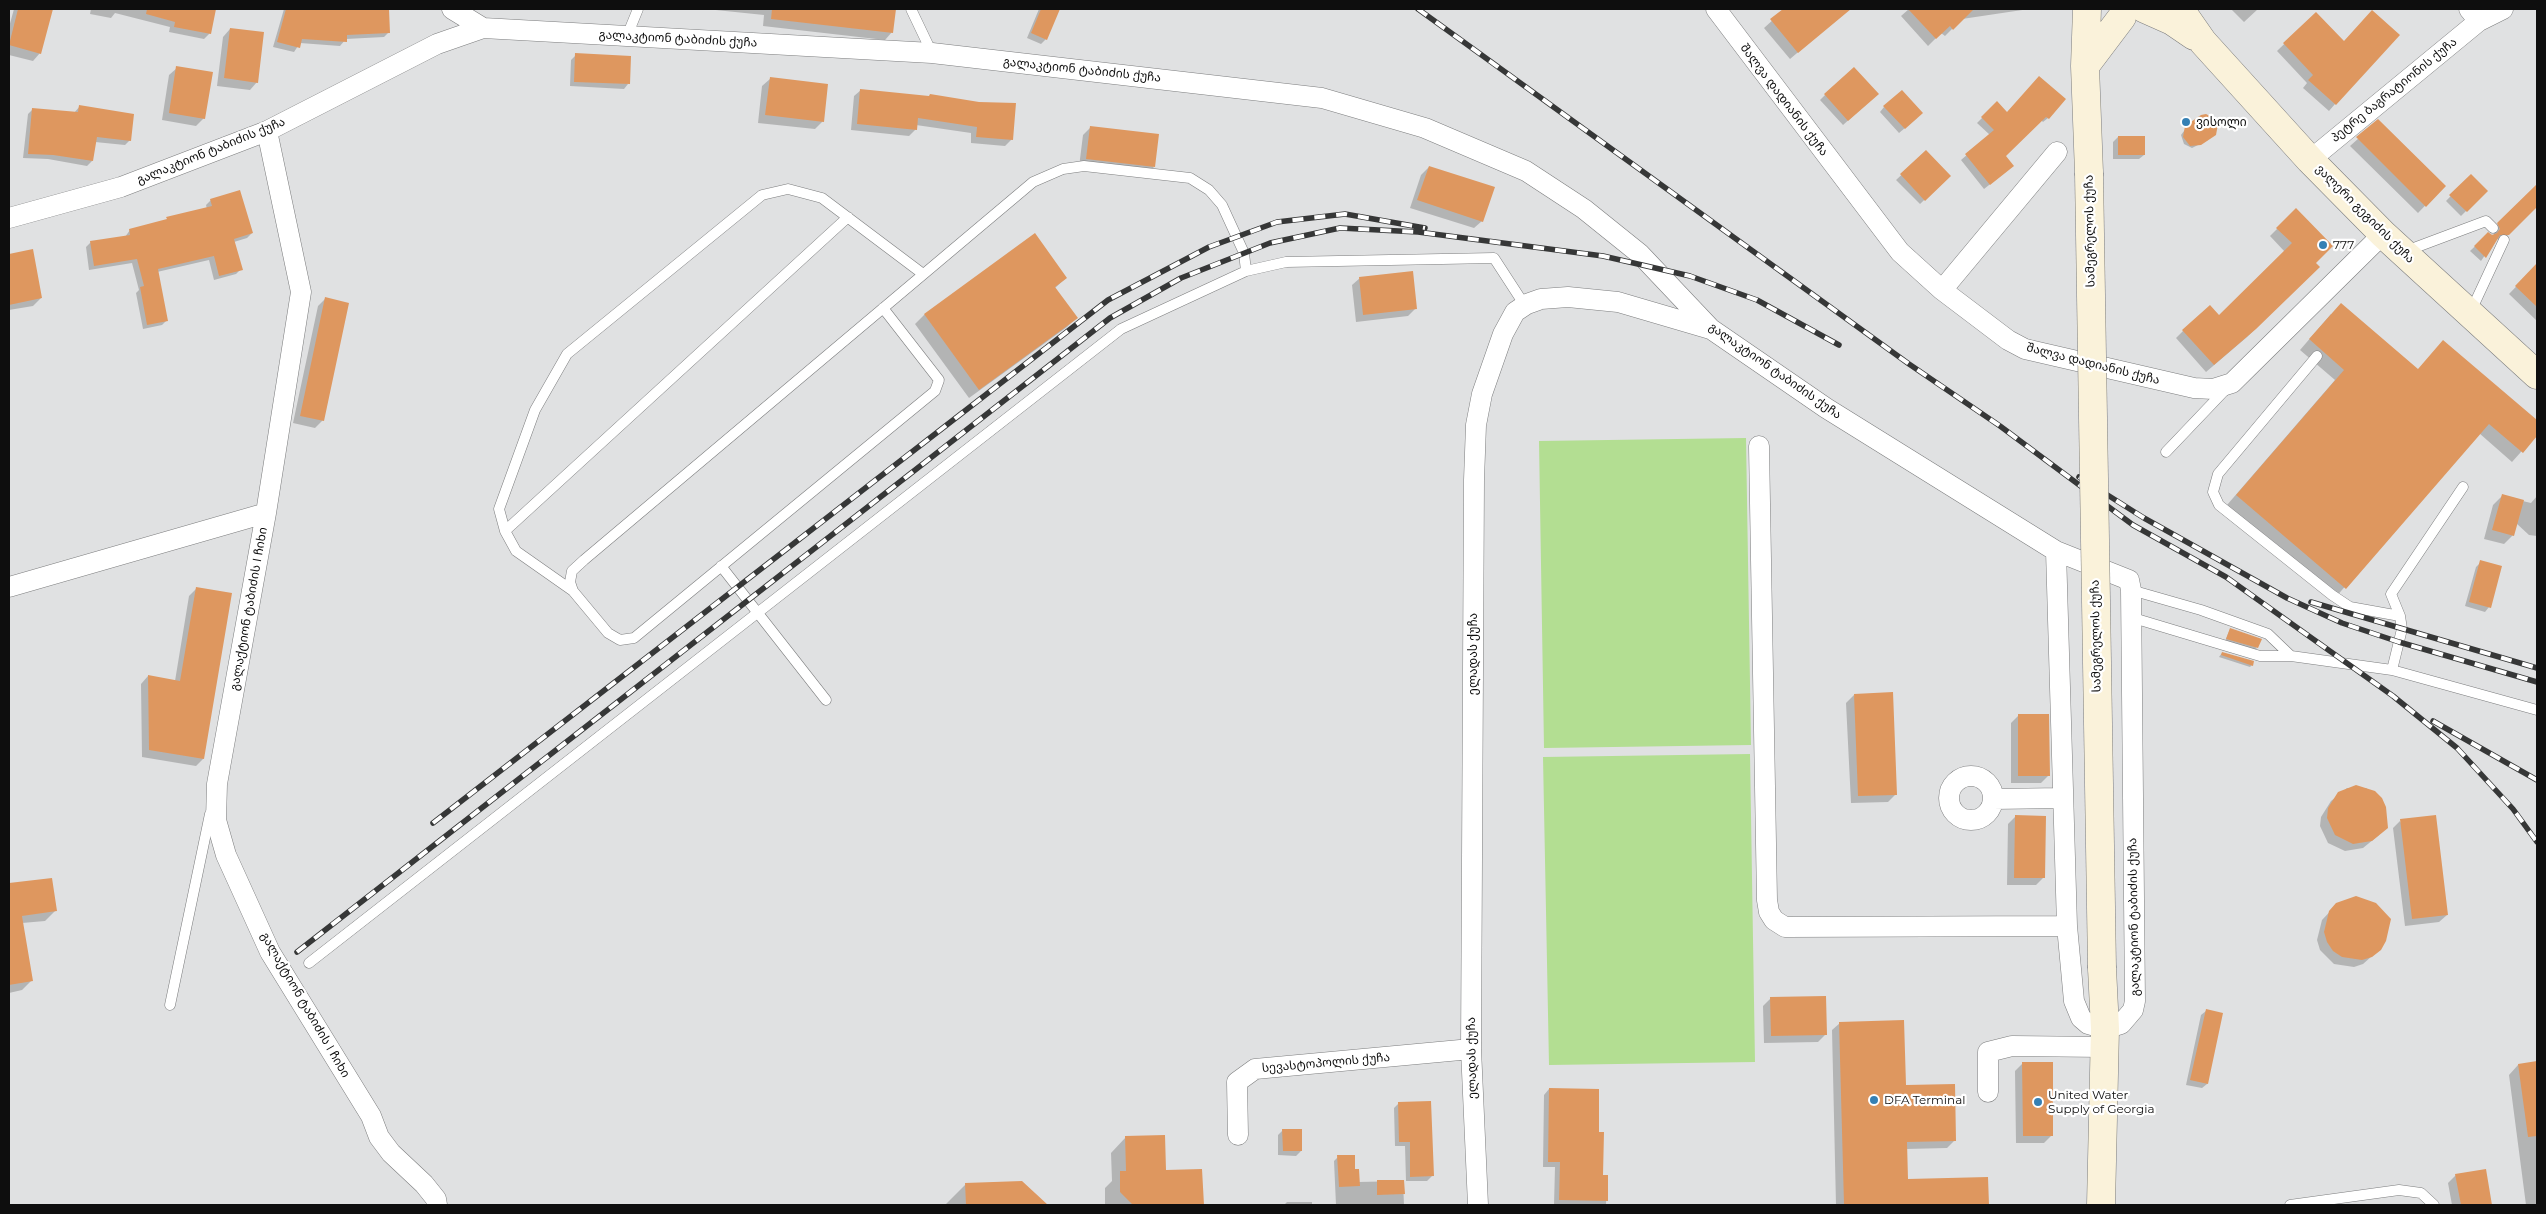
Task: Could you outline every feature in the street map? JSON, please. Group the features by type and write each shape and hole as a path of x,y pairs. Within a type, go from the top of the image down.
{"main road":[{"name":"სამეგრელოს ქუჩა","path":"2087,9 2085,66 2089,173 2102,968 2105,1038 2102,1205"},
{"name":"ვალერი გეგიძის ქუჩა","path":"2180,9 2203,42 2310,160 2402,253 2537,375"},
{"path":"2085,66 2128,11"},
{"name":"ვალერი გეგიძის ქუჩა","path":"2128,11 2172,21 2203,42"}],"street":[{"path":"452,9 483,28"},
{"name":"შალვა დადიანის ქუჩა","path":"1716,9 1900,252 1942,290 2008,340 2025,349 2194,388 2213,388 2232,383"},
{"name":"პეტრე ბაგრატიონის ქუჩა","path":"2310,160 2474,15 2503,9"},
{"name":"გალაკტიონ ტაბიძის ქუჩა","path":"9,218 121,187 268,130 437,44 483,28 932,53 1322,98 1425,128 1526,171 1584,209 1640,254 1710,329 1826,408 2056,551 2129,580 2135,1001 2133,1010 2105,1038"},
{"name":"გალაქტიონ ტაბიძის I ჩიხი","path":"268,130 301,292 266,513 217,784 216,820 226,855 270,952 371,1116 378,1137 391,1153 424,1184 436,1199 437,1205"},
{"path":"1942,290 2057,152"},
{"path":"2232,383 2383,234"},
{"path":"1527,304 1541,299 1568,297 1600,299 1653,310 1710,329"},
{"name":"ელადას ქუჩა","path":"1478,1205 1471,1049 1476,425 1482,394 1503,334 1515,312 1527,304"},
{"path":"1759,446 1768,900 1769,912 1774,920 1785,927 2067,926"},
{"name":"გალაქტიონ ტაბიძის I ჩიხი","path":"9,587 266,513"},
{"path":"2056,551 2067,926 2076,1010 2088,1024 2105,1038"},
{"path":"1993,799 2062,798"},
{"path":"1988,1092 1988,1052 2012,1046 2105,1038"},
{"name":"სევასტოპოლის ქუჩა","path":"1238,1135 1238,1082 1255,1069 1471,1049"}],"lane":[{"path":"627,36 638,9"},
{"path":"912,9 932,53"},
{"path":"573,591 570,582 572,571 1033,182 1063,169 1084,166 1190,178 1209,190 1226,213 1244,253 1246,271"},
{"path":"883,308 939,380 935,391 634,638 620,640 608,633 573,591 516,551 505,531 499,509 534,410 567,354 762,195 788,189 822,198 923,274"},
{"path":"505,531 848,217"},
{"path":"2402,253 2486,221 2492,228"},
{"path":"2469,314 2504,240"},
{"path":"309,963 1121,329 1246,271 1286,262 1494,258 1520,298 1527,304"},
{"path":"2317,356 2218,474 2213,492 2219,505 2332,595 2350,607 2400,616"},
{"path":"2166,452 2232,383"},
{"path":"2392,670 2402,629 2400,616 2391,594 2463,487"},
{"path":"721,566 826,700"},
{"path":"2130,590 2201,610 2268,634 2291,656"},
{"path":"2130,617 2260,656 2291,656 2392,670 2537,710"},
{"path":"170,1005 217,784"},
{"path":"2290,1205 2399,1190 2421,1193 2434,1205"}],"green space":[{"path":"1746,438 1751,745 1544,748 1539,441"},
{"path":"1750,754 1755,1062 1549,1065 1543,757"}],"building":[{"path":"18,9 53,9 41,54 9,45"},
{"path":"147,9 216,9 211,34 174,27 175,22 146,14"},
{"path":"286,9 389,9 390,33 347,35 347,42 302,39 300,48 277,42"},
{"path":"772,9 896,9 893,33 771,19"},
{"path":"1041,9 1060,9 1047,40 1031,33"},
{"path":"1783,9 1851,9 1798,53 1770,19"},
{"path":"1908,9 1974,9 1953,30 1950,26 1936,39"},
{"path":"2372,10 2400,35 2336,105 2308,80 2313,75 2283,43 2316,12 2344,41"},
{"path":"230,28 264,32 258,83 224,78"},
{"path":"575,53 631,56 630,84 574,82"},
{"path":"176,66 213,72 205,119 169,113"},
{"path":"1854,67 1879,94 1848,121 1824,94"},
{"path":"2039,76 2066,99 2049,119 2046,117 2006,156 2014,166 1990,185 1965,154 1994,130 1981,117 1997,101 2007,112"},
{"path":"770,77 828,84 824,122 765,115"},
{"path":"860,89 929,96 930,94 979,102 1016,103 1013,140 976,137 977,127 918,118 917,130 857,124"},
{"path":"1902,90 1923,113 1905,129 1883,106"},
{"path":"79,105 134,114 131,141 97,137 93,161 53,155 28,154 32,108 78,112"},
{"path":"2206,114 2216,119 2218,124 2216,135 2201,145 2190,146 2183,137 2185,126 2201,115"},
{"path":"2378,119 2446,186 2426,207 2356,137"},
{"path":"1090,126 1159,134 1155,167 1086,159"},
{"path":"2118,136 2145,136 2145,155 2118,155"},
{"path":"1926,150 1951,176 1925,201 1900,174"},
{"path":"1429,166 1495,187 1483,222 1417,200"},
{"path":"2471,174 2488,191 2467,212 2449,195"},
{"path":"2537,184 2537,207 2509,235 2500,235 2486,258 2474,246 2488,232 2492,235 2497,233 2500,229 2497,223"},
{"path":"240,190 253,233 234,239 243,270 219,276 214,256 158,269 168,321 147,325 140,287 144,286 137,259 94,266 90,241 130,235 129,229 167,219 166,217 212,206 210,199"},
{"path":"2296,208 2333,246 2316,263 2320,267 2256,329 2214,365 2182,330 2210,305 2219,315 2292,243 2276,228"},
{"path":"1035,233 1067,278 1055,287 1078,318 979,390 924,314"},
{"path":"33,249 42,298 9,305 9,254"},
{"path":"2537,263 2537,307 2515,286"},
{"path":"1413,271 1417,309 1363,315 1359,277"},
{"path":"325,297 349,303 324,421 300,416"},
{"path":"2341,303 2418,369 2443,340 2537,420 2537,436 2523,453 2489,424 2346,589 2236,495 2344,370 2309,339"},
{"path":"2502,494 2524,500 2514,536 2492,530"},
{"path":"2480,560 2502,566 2491,608 2469,602"},
{"path":"196,587 232,593 204,759 149,750 148,675 180,681"},
{"path":"2230,628 2262,639 2258,648 2226,639"},
{"path":"2222,652 2254,661 2253,666 2221,655"},
{"path":"1893,692 1897,795 1858,796 1854,694"},
{"path":"2018,714 2049,714 2050,776 2018,776"},
{"path":"2356,785 2375,791 2382,798 2386,807 2388,828 2372,841 2353,844 2335,835 2327,818 2328,808 2338,792"},
{"path":"2015,815 2046,816 2045,878 2014,878"},
{"path":"2436,815 2448,915 2412,919 2400,819"},
{"path":"52,878 57,911 22,916 33,981 9,985 9,883"},
{"path":"2356,896 2376,903 2391,919 2386,941 2381,950 2372,957 2362,960 2342,957 2333,951 2327,942 2324,932 2329,911 2336,903"},
{"path":"1826,996 1827,1035 1771,1036 1770,997"},
{"path":"2206,1009 2223,1013 2208,1084 2190,1080"},
{"name":"DFA Terminal","path":"1904,1020 1906,1085 1955,1084 1956,1141 1907,1142 1908,1179 1988,1177 1989,1205 1844,1205 1839,1022"},
{"path":"2537,1061 2537,1136 2528,1137 2518,1064"},
{"name":"United Water Supply of Georgia","path":"2022,1062 2053,1062 2053,1136 2023,1136"},
{"path":"1549,1088 1599,1089 1599,1132 1604,1132 1603,1175 1608,1175 1608,1201 1559,1200 1560,1162 1548,1162"},
{"path":"1431,1101 1434,1176 1410,1177 1410,1142 1399,1142 1398,1102"},
{"path":"1282,1129 1302,1129 1302,1151 1283,1151"},
{"path":"1165,1135 1166,1170 1202,1169 1204,1205 1133,1205 1120,1192 1120,1171 1126,1171 1125,1136"},
{"path":"1337,1155 1355,1155 1355,1169 1359,1169 1360,1186 1339,1187"},
{"path":"2486,1169 2492,1205 2461,1205 2455,1174"},
{"path":"1377,1180 1404,1180 1405,1194 1377,1195"},
{"path":"1022,1181 1048,1205 966,1205 965,1183"}],"railway":[{"path":"1418,9 1909,364 2000,426 2133,525 2226,577 2393,696 2457,748 2513,809 2537,842"},
{"path":"433,823 1108,300 1209,247 1277,222 1345,214 1425,228"},
{"path":"297,952 1110,318 1181,278 1270,243 1340,228 1418,232 1603,256 1690,276 1757,300 1839,345"},
{"path":"2079,477 2144,518 2287,598 2342,623 2399,642 2537,682"},
{"path":"2311,602 2537,668"},
{"path":"2433,721 2537,780"}],"place":[{"name":"ვისოლი","path":"2186,122"},
{"name":"777","path":"2323,245"},
{"name":"DFA Terminal","path":"1874,1100"},
{"name":"United Water Supply of Georgia","path":"2038,1102"}]}
